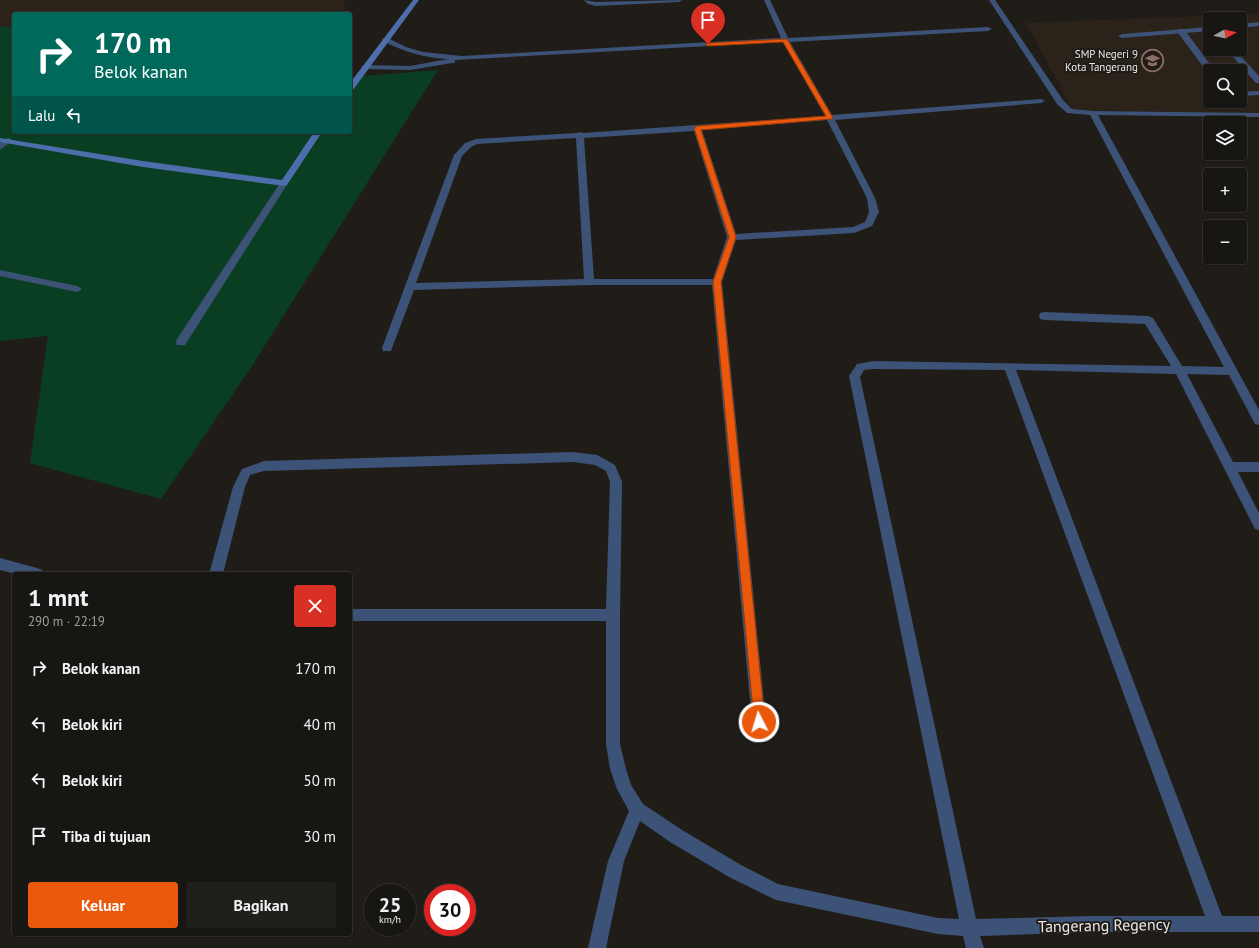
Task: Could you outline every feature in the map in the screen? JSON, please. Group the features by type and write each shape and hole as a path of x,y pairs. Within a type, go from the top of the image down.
{"street":[{"path":"352,85 416,0"},
{"path":"587,0 590,3 596,4 677,0"},
{"path":"732,237 854,230 869,224 874,212 871,198 830,118 785,40 767,0"},
{"path":"992,0 1060,102 1070,111 1093,113 1259,115"},
{"path":"1247,25 1259,24"},
{"path":"386,39 400,47 418,53 439,57 462,58 988,29"},
{"path":"1122,36 1203,29"},
{"path":"1181,31 1206,64"},
{"path":"1236,56 1259,81"},
{"path":"365,67 392,69 419,67 462,58"},
{"path":"1247,94 1259,93"},
{"path":"387,348 458,155 468,145 482,141 697,128 1041,101"},
{"path":"1093,113 1259,421"},
{"path":"697,128 732,237 717,282 759,722"},
{"path":"181,342 317,134"},
{"path":"580,134 589,282"},
{"path":"0,147 4,140 143,164 284,183"},
{"path":"0,273 77,289"},
{"path":"410,287 589,282 717,282"},
{"path":"1044,316 1144,319 1152,324 1178,368 1259,525"},
{"path":"974,948 854,376 861,367 873,365 1178,368 1232,371"},
{"path":"1009,366 1216,923"},
{"path":"217,572 239,487 246,472 264,466 573,457 597,460 611,468 616,482 613,615 613,744 618,769 625,789 638,810 616,861 597,948"},
{"path":"1229,467 1259,467"},
{"path":"0,564 30,572"},
{"path":"352,615 613,615"},
{"name":"Tangerang Regency","path":"638,810 722,863 776,892 938,926 969,928 1216,923 1259,924"}],"shaded area":[{"path":"0,0 345,0 344,10 295,12 12,12 12,26 0,27"},
{"name":"SMP Negeri 9 Kota Tangerang","path":"1247,14 1259,14 1259,113 1073,110 1026,23 1203,16 1203,56 1247,56"}],"green space":[{"path":"12,26 12,134 352,134 352,77 438,70 252,366 161,499 30,463 48,336 0,341 0,27"}],"place":[{"name":"SMP Negeri 9 Kota Tangerang","path":"1153,60"}],"route":[{"path":"708,44 785,40 830,118 697,128 732,237 717,282 759,722"}]}
